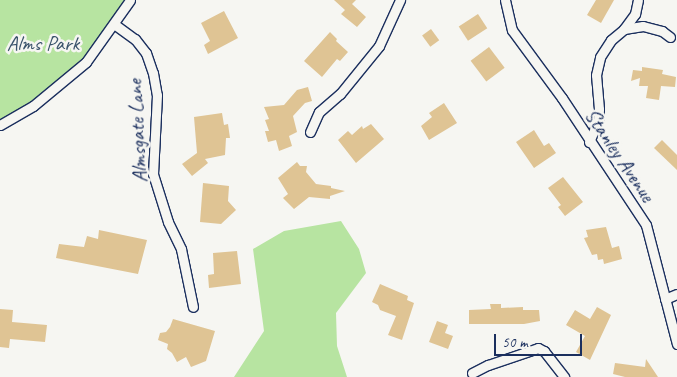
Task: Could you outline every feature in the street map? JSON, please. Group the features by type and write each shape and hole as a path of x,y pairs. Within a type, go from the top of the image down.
{"street":[{"path":"0,125 33,106 86,62 130,0"},
{"path":"310,132 319,112 340,94 379,46 400,0"},
{"name":"Stanley Avenue","path":"505,0 512,30 562,98 589,142 646,225 677,344"},
{"path":"589,142 598,120 596,75 600,57 611,40 624,29 635,14 638,0"},
{"name":"Almsgate Lane","path":"114,24 135,39 146,53 152,73 157,95 153,174 168,222 181,249 193,307"},
{"path":"624,29 643,26 662,31 670,37"},
{"path":"665,299 677,294"},
{"path":"472,373 488,365 538,348 544,351 564,377"}],"green space":[{"name":"Alms Park","path":"0,0 130,0 86,62 0,125"},
{"path":"341,221 359,249 366,273 336,313 337,346 347,377 234,377 264,331 253,249 284,231"}],"building":[{"path":"334,0 356,0 352,4 366,17 357,27 341,14 345,10"},
{"path":"596,0 614,0 601,23 587,15"},
{"path":"224,11 238,38 208,54 204,45 210,41 201,23"},
{"path":"478,14 487,28 468,41 459,27"},
{"path":"431,29 439,40 430,47 422,35"},
{"path":"330,32 337,39 336,41 348,52 340,61 337,59 322,77 304,61"},
{"path":"489,47 505,68 486,82 471,61"},
{"path":"642,67 663,70 662,74 676,77 675,87 661,86 659,100 646,98 648,86 639,86 640,78 631,81 633,70 642,71"},
{"path":"308,87 312,101 305,103 293,116 297,132 289,136 292,146 279,151 276,140 268,142 265,131 269,131 265,120 269,119 264,107 284,105 297,90"},
{"path":"444,103 457,123 429,140 421,126 432,117 429,113"},
{"path":"222,113 224,125 228,124 230,138 226,138 225,155 205,159 208,163 192,176 182,164 197,153 194,117"},
{"path":"371,124 384,139 356,163 338,140 348,131 352,135 362,126 363,129"},
{"path":"534,130 544,146 549,143 556,153 534,168 516,142"},
{"path":"662,140 677,155 677,170 654,148"},
{"path":"297,162 300,166 307,166 306,172 316,184 331,186 331,188 345,191 330,196 330,199 309,197 294,209 283,198 288,194 278,178"},
{"path":"563,177 583,202 565,216 558,207 561,205 548,188"},
{"path":"203,183 229,186 228,201 236,210 221,224 200,222"},
{"path":"606,227 612,248 619,246 622,259 604,264 603,259 598,260 597,254 592,255 584,238 588,237 586,230"},
{"path":"99,230 147,240 138,274 56,258 59,244 84,247 87,236 98,239"},
{"path":"237,251 241,284 209,288 208,275 214,274 213,253"},
{"path":"380,284 408,296 407,300 414,303 402,340 388,335 396,316 380,310 378,305 372,302"},
{"path":"490,304 501,304 501,308 523,307 523,310 539,310 540,321 524,324 469,324 469,310 491,309"},
{"path":"597,307 611,315 590,360 576,352 585,336 566,325 575,310 590,319"},
{"path":"0,309 13,310 12,322 47,325 45,342 10,339 9,348 0,347"},
{"path":"173,319 215,331 206,361 191,367 186,357 177,362 172,353 167,349 168,344 158,340 160,333 166,332"},
{"path":"437,321 448,325 445,333 453,336 448,349 429,342"},
{"path":"646,359 658,377 625,377 613,374 615,363 645,367"}]}
